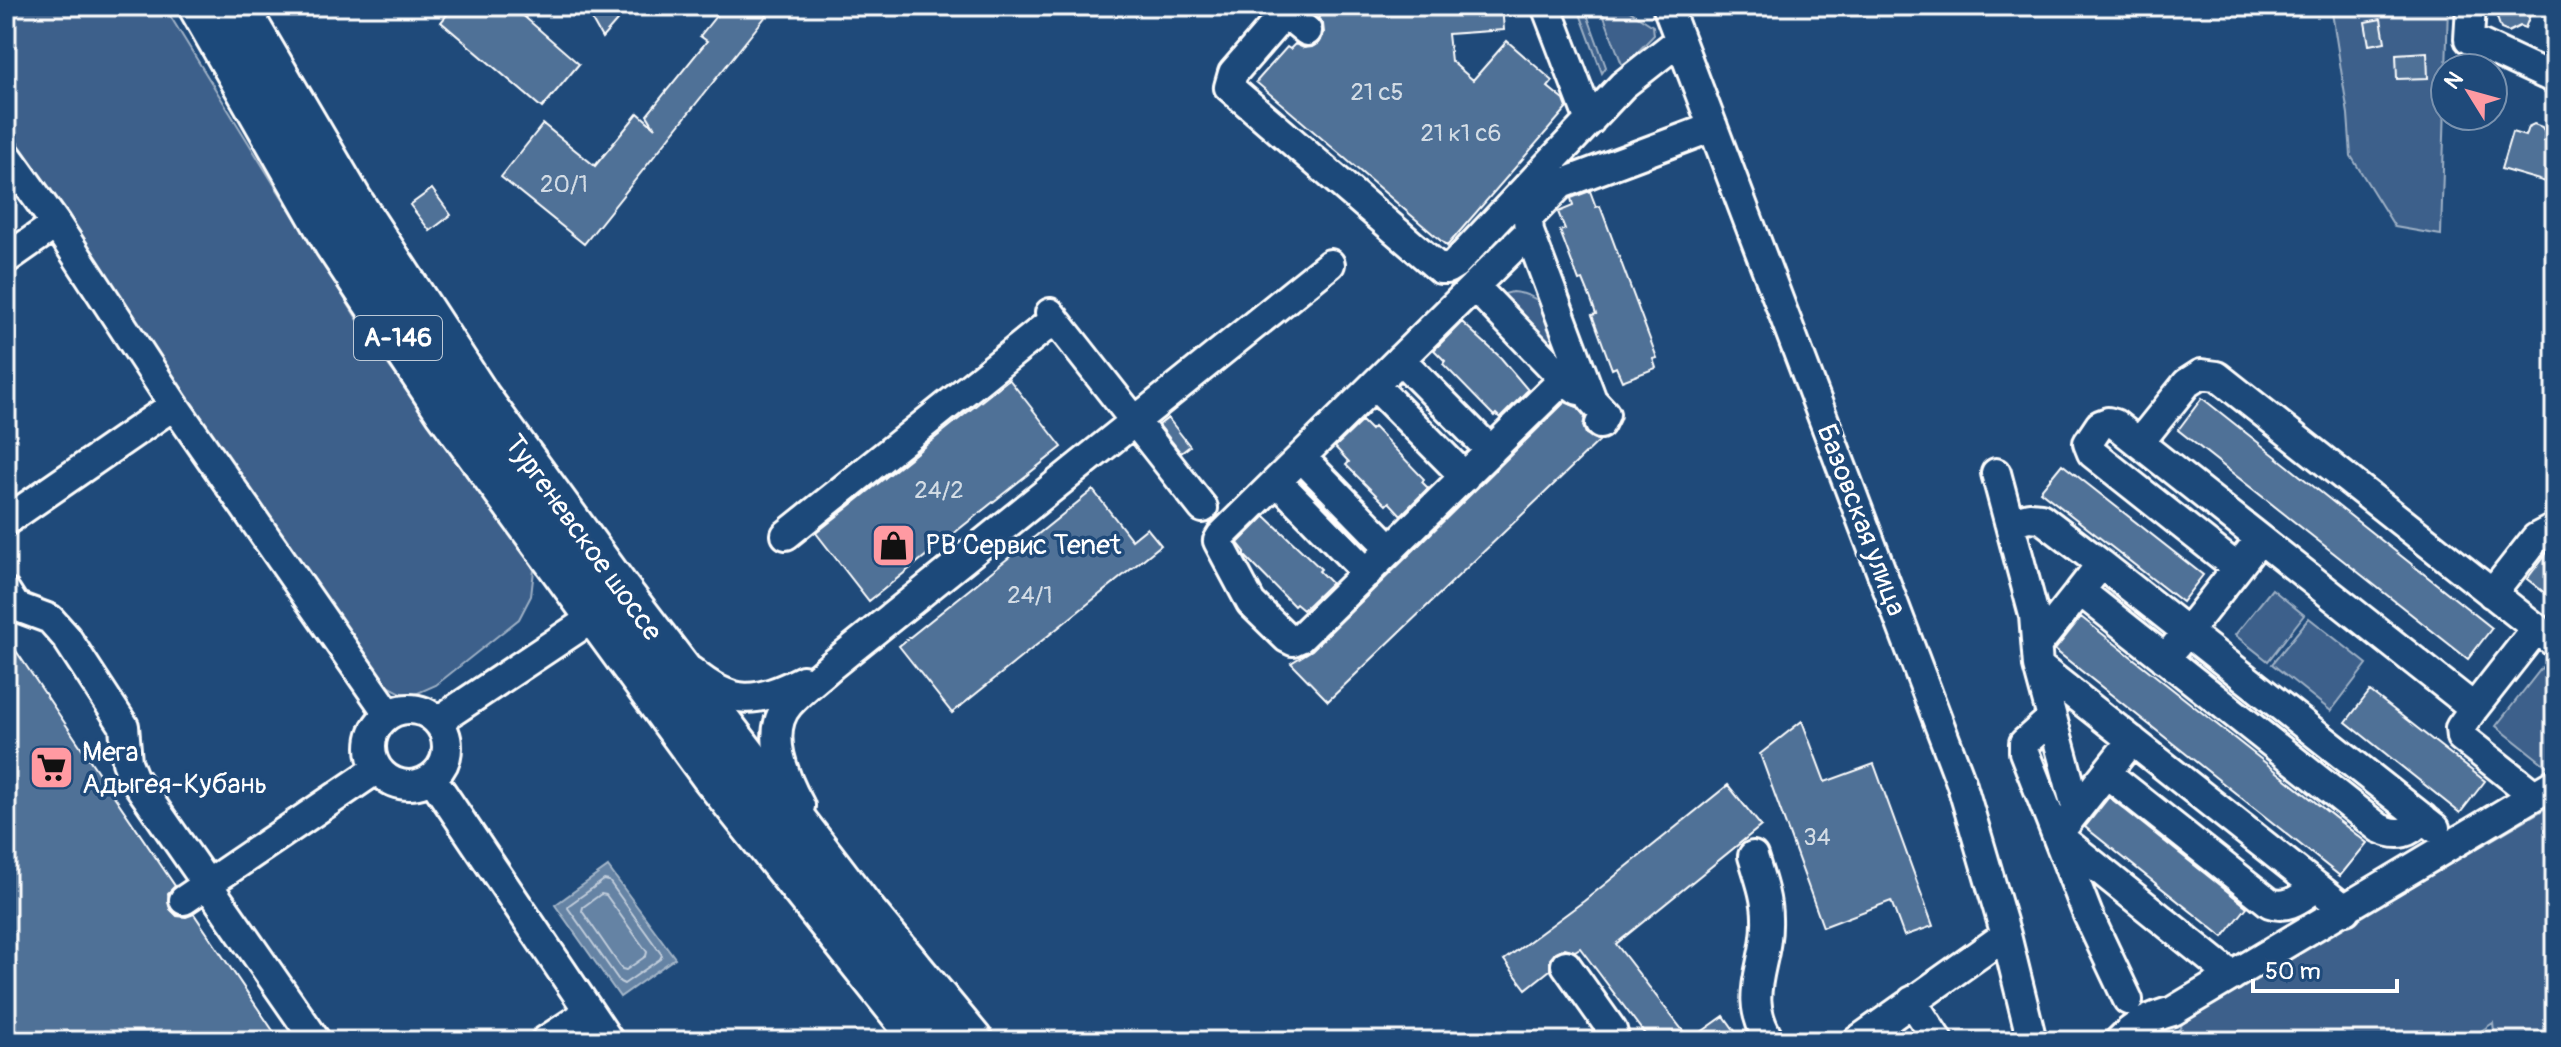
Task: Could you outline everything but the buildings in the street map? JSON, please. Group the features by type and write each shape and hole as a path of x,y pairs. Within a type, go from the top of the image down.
{"highway":[{"name":"Тургеневское шоссе","path":"199,6 335,244 446,411 712,776 923,1041"},
{"name":"Тургеневское шоссе","path":"237,6 351,200 480,398 653,634 866,913 972,1041"}],"street":[{"path":"1546,6 1590,121"},
{"name":"Базовская улица","path":"1667,6 1961,782 2006,935 2032,1041"},
{"path":"2471,6 2469,39 2555,79"},
{"path":"1294,16 1233,73 1229,81 1233,93 1440,269 1455,264 1492,210 1535,163 1590,121 1623,85 1680,40"},
{"path":"1596,412 1572,372 1529,232 1528,218 1561,184 1713,127"},
{"path":"6,154 56,224 174,405 388,713"},
{"path":"6,259 56,224"},
{"path":"1529,232 1218,541 1251,603 1287,638 1293,641 1300,638 1572,372"},
{"path":"866,913 795,798 780,762 780,720 787,705 832,665 1330,264"},
{"path":"1474,286 1572,372"},
{"path":"786,535 1052,316 1203,508"},
{"path":"1400,359 1491,451"},
{"path":"2119,1041 2133,1027 2173,1011 2545,789 2461,737 2460,728 2474,708 2546,636 2217,376 2201,374 2187,383 2139,443"},
{"path":"1374,385 1465,477"},
{"path":"6,521 174,405"},
{"path":"2237,568 2092,453 2088,443 2100,425 2108,422 2115,424 2474,708"},
{"path":"1301,457 1391,549"},
{"path":"1996,473 2034,615 2038,655 2077,810"},
{"path":"1277,481 1367,573"},
{"path":"2009,522 2029,517 2041,518 2454,844"},
{"path":"2492,594 2536,538 2555,528"},
{"path":"2165,659 2260,539"},
{"path":"2038,655 2101,564"},
{"path":"2080,591 2379,828 2405,834 2412,831 2423,818"},
{"path":"6,592 15,606 50,619 66,637 124,726 127,762 133,777 316,1041"},
{"path":"438,721 597,615"},
{"path":"653,634 710,687 731,695 751,698 772,695 832,665"},
{"path":"2038,655 2132,740 2346,910"},
{"path":"407,708 423,710 438,721 447,741 445,761 432,778 412,786 391,782 377,769 370,747 375,727 388,713 407,708"},
{"path":"2052,718 2027,740 2023,748 2092,924 2128,1000"},
{"path":"2057,835 2132,740"},
{"path":"184,900 377,769"},
{"path":"2106,773 2270,903 2289,905 2317,887"},
{"path":"432,778 609,1041"},
{"path":"2057,835 2232,976"},
{"path":"1753,856 1767,917 1756,1013 1770,1041"},
{"path":"1857,1041 2006,935"},
{"path":"1566,965 1612,1030 1615,1041"},
{"path":"1912,1001 1938,1041"},
{"path":"2151,1041 2173,1011"},
{"path":"545,1041 589,1012"}],"shaded area":[{"path":"6,6 164,6 372,343 518,541 534,570 531,596 519,619 436,685 409,697 384,684 366,665 6,135"},
{"path":"1584,6 1606,67 1602,73 1578,8"},
{"path":"1600,6 1622,6 1653,26 1654,35 1623,67"},
{"path":"2331,6 2448,6 2447,52 2429,52 2429,132 2444,132 2441,235 2395,227 2351,156 2348,114"},
{"path":"1512,292 1531,296 1544,306 1563,337 1541,346 1493,297"},
{"path":"2272,589 2304,615 2268,661 2235,635"},
{"path":"2309,618 2367,664 2331,711 2272,664"},
{"path":"2544,665 2555,674 2553,771 2496,726"},
{"path":"2555,803 2555,1041 2495,1041 2493,1023 2466,1041 2172,1041 2186,1018"}],"water":[{"path":"608,867 675,958 620,997 555,905"}],"place":[{"name":"PB Сервис Tenet","path":"894,545"},
{"name":"Мега Адыгея-Кубань","path":"51,768"}]}
